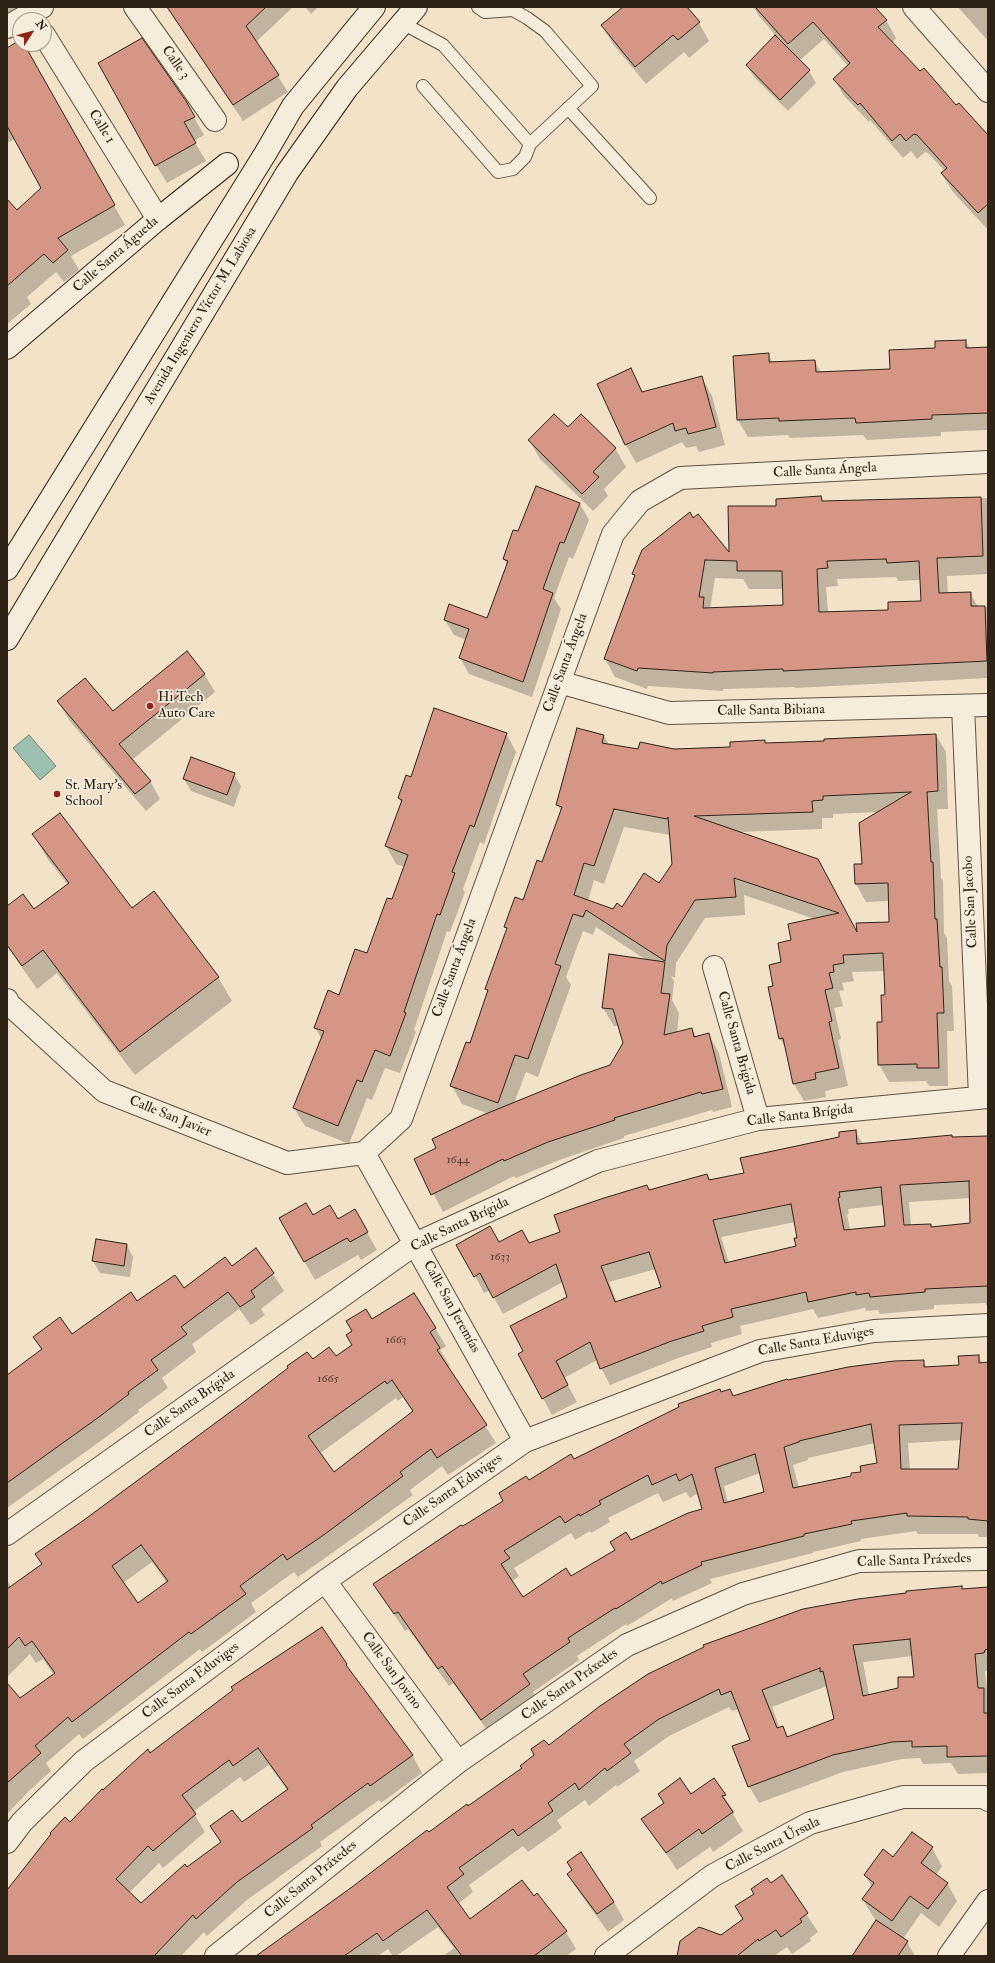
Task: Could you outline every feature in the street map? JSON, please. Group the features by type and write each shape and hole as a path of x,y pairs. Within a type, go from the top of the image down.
{"street":[{"name":"Calle 3","path":"135,7 214,120"},
{"path":"7,569 261,161 293,106 374,7"},
{"path":"914,7 988,91"},
{"name":"Avenida Ingeniero Víctor M. Labiosa","path":"7,639 287,173 347,88 409,15"},
{"name":"Calle 1","path":"52,48 158,219"},
{"name":"Calle Santa Águeda","path":"7,348 158,219 227,164"},
{"name":"Calle Santa Ángela","path":"364,1153 401,1119 613,534 640,501 680,478 988,462"},
{"name":"Calle Santa Bibiana","path":"559,682 669,714 988,705"},
{"name":"Calle San Jacobo","path":"963,706 984,1097"},
{"name":"Calle Santa Brigida","path":"714,967 758,1119"},
{"name":"Calle San Javier","path":"7,1000 9,1004 104,1091 287,1163 364,1153"},
{"name":"Calle Santa Brígida","path":"7,1534 415,1244 598,1161 758,1119 984,1097"},
{"name":"Calle San Jeremías","path":"364,1153 525,1440"},
{"name":"Calle Santa Eduviges","path":"7,1842 22,1822 84,1761 325,1581 525,1440 760,1351 874,1331 988,1326"},
{"name":"Calle Santa Práxedes","path":"216,1956 458,1762 627,1645 743,1594 859,1561 988,1559"},
{"name":"Calle San Jovino","path":"325,1581 458,1762"},
{"name":"Calle Santa Úrsula","path":"606,1956 712,1876 810,1823 903,1797 984,1797 988,1800"},
{"path":"949,1956 988,1901"}],"lane":[{"path":"423,86 498,172 513,169 525,157 530,144 592,86 545,31 527,18 513,10 485,12 478,7"},
{"path":"409,15 443,45 530,144"},
{"path":"568,108 650,198"}],"shaded area":[{"path":"29,735 56,766 40,780 13,748"}],"building":[{"path":"167,7 266,7 246,26 279,75 233,105"},
{"path":"623,7 687,7 700,22 678,40 673,35 635,67 601,25"},
{"path":"755,7 875,7 887,20 878,27 920,71 924,68 956,105 959,103 988,135 988,204 978,213 941,173 947,168 917,135 914,134 906,141 900,134 892,141 860,103 858,105 833,79 850,63 813,22 788,44"},
{"path":"775,35 810,70 780,100 746,65"},
{"path":"142,38 186,101 195,117 184,122 196,143 155,166 98,63"},
{"path":"12,45 12,52 29,52 115,205 58,238 68,250 53,263 44,254 7,286 7,199 17,210 41,188 7,126 7,48"},
{"path":"966,340 966,348 988,347 988,413 932,415 932,419 856,423 855,418 779,421 779,418 737,420 733,356 769,353 769,362 815,360 816,372 890,369 889,350 935,348 935,341"},
{"path":"631,368 642,392 702,376 716,427 688,434 686,428 675,431 673,423 625,445 597,384"},
{"path":"554,414 568,427 581,414 616,448 593,472 599,477 582,494 528,440"},
{"path":"536,486 580,503 564,543 560,542 543,589 553,593 523,682 459,658 469,629 444,620 449,604 487,618 508,561 503,559 513,530 518,531"},
{"path":"821,496 822,501 981,497 983,556 937,558 939,593 971,592 971,606 985,606 987,661 713,673 638,668 637,671 604,659 635,575 632,574 642,550 690,512 693,518 698,514 729,552 728,506 776,506 776,499","holes":["886,559 887,563 919,561 921,601 888,602 888,610 819,612 817,569 828,568 827,561","705,560 737,561 737,571 782,571 783,605 703,608 704,597 699,597"]},
{"path":"187,651 205,674 119,744 151,781 135,794 57,701 85,678 113,711"},
{"path":"434,708 507,733 474,827 470,825 452,872 455,873 440,915 437,914 404,1012 406,1013 390,1056 375,1050 362,1082 357,1080 338,1126 293,1108 324,1031 314,1028 328,990 339,995 355,949 367,953 387,898 392,899 408,855 385,846 402,800 398,798 406,775 411,777"},
{"path":"577,728 604,735 602,743 638,749 640,742 674,749 730,747 730,742 765,740 765,743 824,741 824,739 936,734 938,791 927,792 931,862 933,862 935,919 937,919 940,967 942,967 944,1013 937,1013 939,1068 917,1068 917,1064 878,1065 877,1022 882,1022 881,995 885,995 883,953 843,955 844,963 833,965 834,972 829,973 833,988 825,990 832,1021 829,1022 839,1068 815,1073 816,1079 793,1084 783,1038 779,1039 768,987 773,986 769,965 781,962 778,943 791,940 788,924 839,913 734,878 736,897 695,900 667,945 665,961 586,910 583,917 573,914 555,964 561,966 528,1059 515,1055 498,1103 450,1086 466,1042 470,1043 488,990 485,989 507,928 504,927 515,897 523,900 537,860 542,862 562,807 556,805","holes":["911,792 859,823 862,864 854,864 855,884 888,883 889,922 856,923 857,932 818,859 694,816 813,812 812,801 823,800 823,796","614,809 667,819 668,817 672,864 659,883 644,873 622,907 617,903 613,909 574,895 584,863 594,866"]},
{"path":"191,757 235,773 227,795 183,779"},
{"path":"60,813 132,908 154,891 219,977 120,1052 43,950 22,966 7,945 7,906 23,894 34,909 69,883 32,834"},
{"path":"609,954 665,962 661,993 670,994 664,1035 692,1028 694,1037 709,1033 723,1089 702,1094 701,1092 614,1118 615,1120 548,1142 504,1161 503,1159 431,1195 414,1159 436,1148 432,1139 483,1115 581,1075 610,1065 623,1043 613,1009 602,1008"},
{"path":"856,1130 857,1144 952,1135 952,1137 988,1136 988,1286 925,1289 925,1292 870,1297 869,1293 856,1295 856,1292 808,1302 806,1292 731,1309 733,1317 702,1326 704,1331 669,1342 600,1369 590,1342 556,1361 568,1385 542,1399 518,1354 523,1351 510,1326 567,1297 556,1264 493,1298 480,1273 474,1277 456,1245 490,1226 499,1242 522,1230 529,1243 560,1232 554,1215 647,1185 649,1190 707,1174 709,1180 744,1173 740,1158 839,1137 839,1132","holes":["969,1181 970,1223 931,1227 931,1224 904,1225 900,1185","881,1187 885,1226 844,1230 838,1198 840,1197 839,1192","791,1204 797,1238 794,1238 796,1246 725,1263 713,1220","649,1252 661,1287 615,1302 601,1266"]},
{"path":"306,1203 313,1215 330,1205 338,1219 355,1209 368,1232 350,1242 347,1238 304,1262 279,1218"},
{"path":"96,1239 127,1244 124,1266 92,1261"},
{"path":"256,1248 274,1273 251,1291 255,1297 240,1307 228,1292 181,1327 187,1334 151,1360 158,1370 128,1392 129,1394 99,1417 7,1483 7,1375 42,1349 33,1337 60,1317 72,1334 131,1292 137,1301 175,1275 184,1288 225,1257 232,1266"},
{"path":"414,1293 436,1328 430,1332 440,1348 437,1350 487,1425 437,1458 431,1449 400,1472 403,1476 325,1534 287,1560 283,1554 240,1586 246,1594 191,1634 189,1632 72,1722 68,1717 35,1746 41,1753 7,1783 7,1683 20,1698 55,1673 32,1641 25,1646 19,1637 7,1649 7,1589 42,1564 35,1554 84,1520 237,1407 288,1368 287,1366 307,1352 313,1359 329,1347 336,1356 352,1345 346,1335 352,1331 346,1321 366,1309 372,1319","holes":["392,1380 413,1411 334,1472 308,1436 385,1381 387,1384","141,1545 168,1581 138,1603 112,1566"]},
{"path":"979,1355 979,1363 988,1362 988,1521 968,1519 968,1517 907,1516 907,1513 851,1521 852,1524 804,1534 804,1536 701,1562 702,1565 662,1584 661,1581 568,1638 570,1642 523,1674 530,1684 481,1720 442,1666 438,1669 398,1612 394,1614 373,1584 461,1525 463,1526 503,1501 499,1493 526,1476 529,1480 571,1454 574,1459 679,1407 678,1404 720,1389 721,1392 730,1389 733,1396 787,1379 848,1367 894,1361 924,1360 924,1367 959,1365 958,1356","holes":["962,1423 958,1469 901,1469 899,1425","871,1424 877,1463 860,1466 861,1472 851,1473 851,1476 793,1488 784,1447 799,1441","755,1454 764,1492 724,1503 715,1468","676,1474 679,1481 692,1474 702,1509 688,1513 631,1540 626,1532 610,1542 615,1550 571,1576 566,1568 523,1597 501,1564 510,1558 504,1551 560,1516 565,1523 579,1514 580,1516 601,1504 599,1501 648,1475 652,1485"]},
{"path":"962,1586 962,1589 988,1587 988,1649 985,1650 984,1653 975,1654 978,1688 984,1688 984,1713 988,1713 988,1756 947,1757 947,1746 912,1747 912,1741 892,1742 833,1755 748,1787 732,1746 750,1740 731,1691 721,1695 719,1689 659,1719 624,1744 631,1753 607,1771 605,1768 579,1790 575,1783 548,1803 553,1811 518,1836 513,1829 459,1868 464,1874 447,1887 470,1919 522,1880 534,1896 537,1893 567,1931 534,1956 462,1956 427,1910 383,1941 377,1933 344,1956 256,1956 352,1887 427,1830 429,1832 467,1804 468,1806 522,1768 520,1766 534,1755 531,1749 544,1740 549,1745 600,1706 648,1674 704,1647 703,1645 803,1609 858,1599 906,1593 906,1591","holes":["910,1639 914,1677 898,1677 898,1688 863,1696 853,1645","820,1668 820,1672 823,1671 834,1719 787,1737 783,1726 777,1728 762,1690"]},
{"path":"322,1627 347,1664 346,1665 413,1755 370,1786 368,1783 311,1825 313,1828 237,1882 196,1919 193,1915 154,1956 7,1956 7,1890 51,1834 50,1833 65,1817 70,1822 102,1789 103,1790 148,1749 150,1753 233,1690 231,1687","holes":["258,1748 288,1789 242,1822 232,1810 210,1826 221,1842 187,1867 185,1864 141,1903 116,1879 148,1846 153,1851 196,1814 182,1795 229,1760 233,1766"]},
{"path":"680,1778 691,1794 714,1778 726,1795 722,1796 733,1812 702,1834 699,1829 666,1853 641,1819 664,1803 658,1794"},
{"path":"912,1832 933,1847 921,1863 948,1883 928,1909 910,1896 892,1921 862,1899 874,1883 864,1875 883,1849 893,1857"},
{"path":"581,1852 614,1902 597,1914 567,1874 572,1870 567,1862"},
{"path":"782,1875 808,1913 800,1919 802,1922 781,1937 776,1930 759,1941 758,1939 737,1956 677,1956 680,1941 699,1927 721,1935 743,1919 735,1906 754,1894 751,1889 767,1878 771,1883"},
{"path":"876,1920 908,1941 898,1956 852,1956"}],"place":[{"name":"Hi Tech Auto Care","path":"150,706"},
{"name":"St. Mary's School","path":"57,794"}]}
